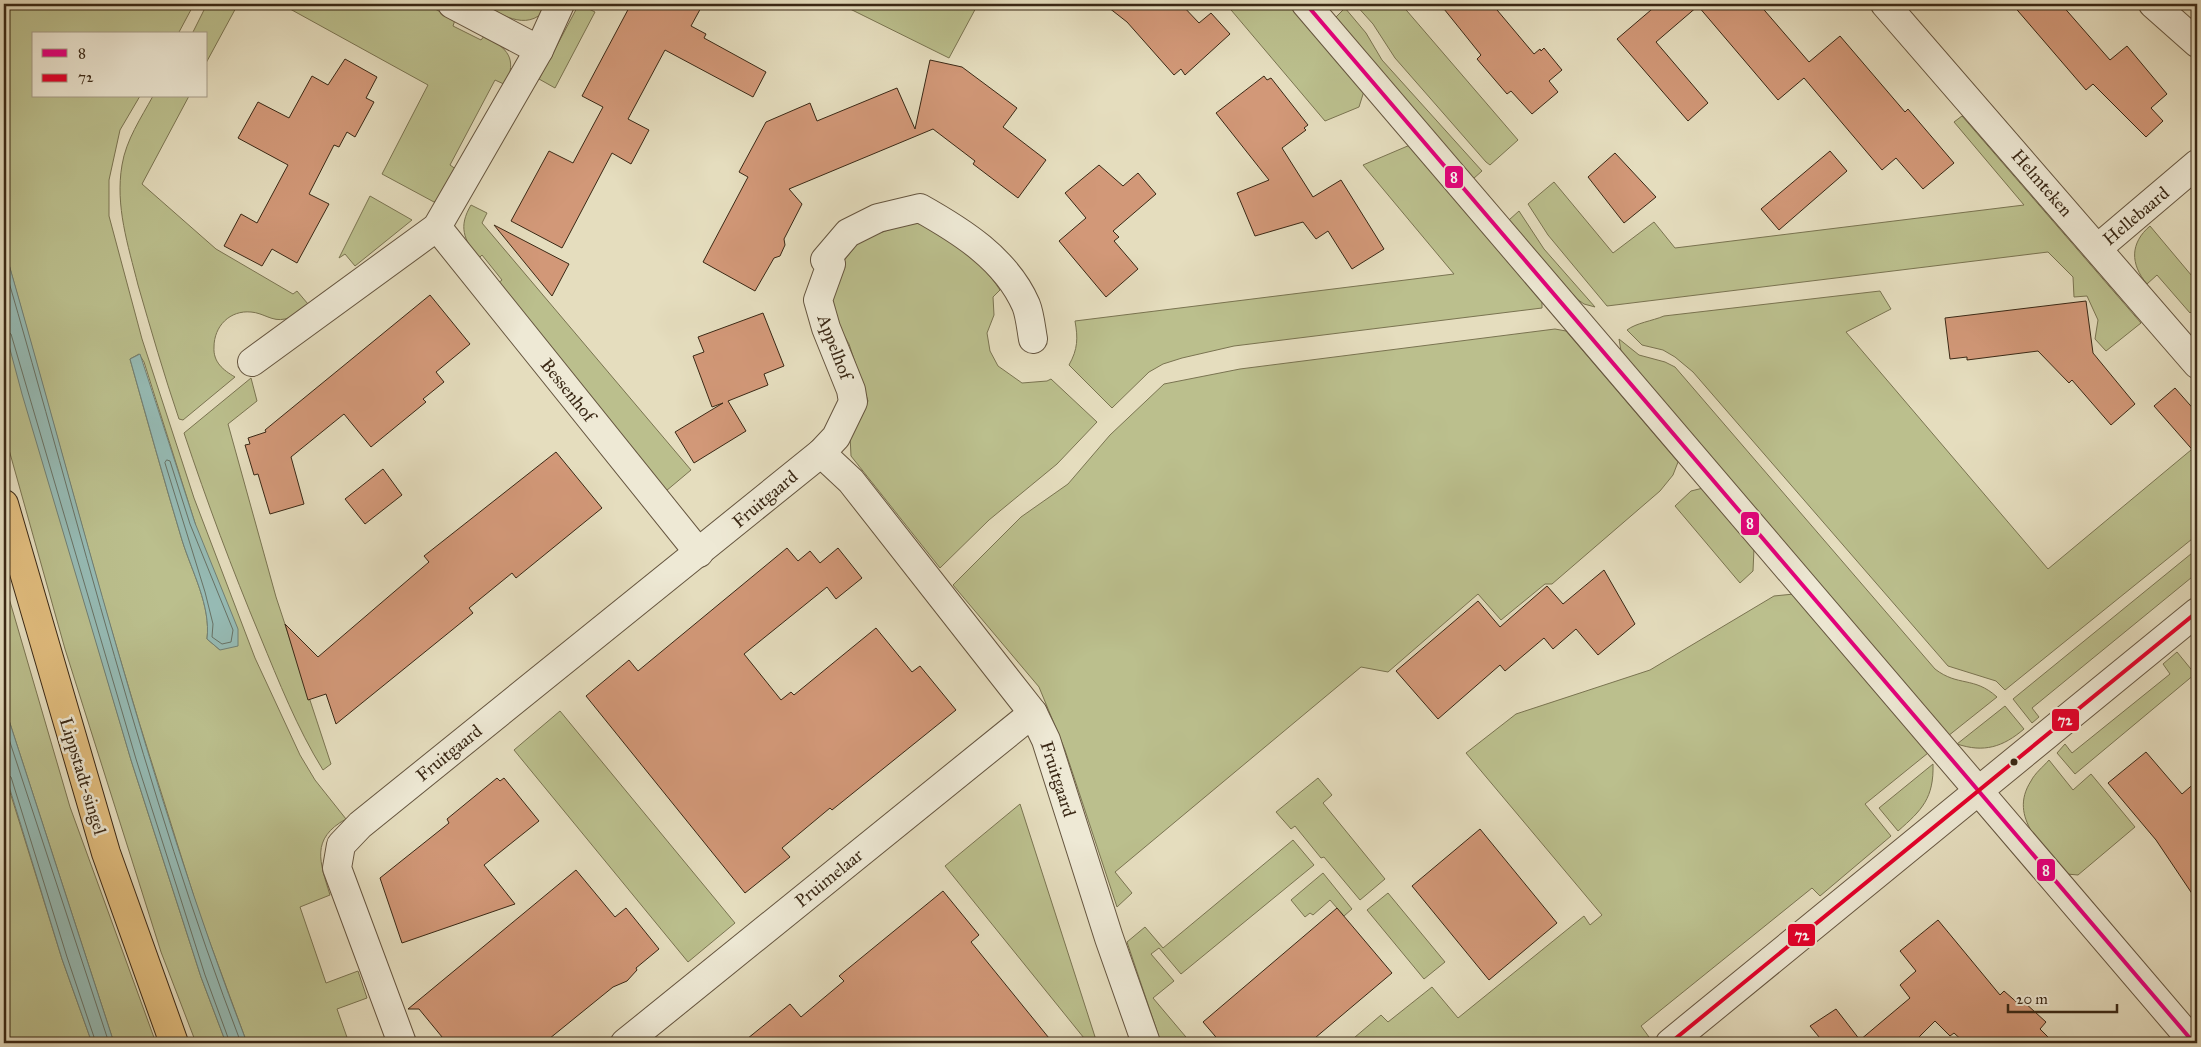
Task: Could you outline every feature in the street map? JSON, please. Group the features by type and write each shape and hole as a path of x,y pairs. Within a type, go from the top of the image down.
{"main road":[{"name":"Lippstadt-singel","path":"4,504 106,853 174,1043"}],"street":[{"path":"452,4 539,50"},
{"path":"252,362 437,227 539,50 560,4"},
{"path":"1306,4 2194,1043"},
{"name":"Helmteken","path":"1885,4 2197,364"},
{"path":"2152,4 2197,43"},
{"name":"Hellebaard","path":"2098,248 2197,164"},
{"name":"Appelhof","path":"821,453 836,437 853,402 851,390 826,328 818,300 831,264 825,260 848,233 878,218 920,208 936,217 962,232 1010,276 1026,306 1033,339"},
{"name":"Bessenhof","path":"437,227 699,553"},
{"name":"Fruitgaard","path":"402,1043 337,868 341,845 360,824 821,453 851,481 1033,713 1046,740 1109,938 1146,1043"},
{"path":"1671,1043 2197,612"},
{"name":"Pruimelaar","path":"625,1043 1033,713"}],"green space":[{"path":"4,4 194,4 179,32 32,32 32,98 139,98 120,130 109,180 109,216 142,339 194,498 255,658 300,755 315,780 346,819 327,835 322,843 321,862 330,895 300,907 326,983 358,971 367,998 337,1009 349,1043 247,1043 199,913 105,608 4,247","holes":["139,354 144,362 195,523 220,650 207,639 206,614 200,589 182,540 130,359"]},
{"path":"207,4 238,4 208,59 208,32 193,32"},
{"path":"281,4 426,4 455,20 453,26 481,40 485,35 505,50 511,67 506,85 495,80 450,165 460,172 449,187 434,202 382,174 428,85"},
{"path":"480,4 550,4 542,13 534,18 517,20"},
{"path":"579,4 595,12 555,88 539,79"},
{"path":"840,4 978,4 949,58"},
{"path":"1226,4 1289,4 1364,91 1359,107 1325,121"},
{"path":"1355,4 1401,4 1518,140 1490,165 1486,162 1395,58 1373,24"},
{"path":"1345,8 1366,33 1382,60 1482,171 1473,179 1335,18"},
{"path":"152,98 188,98 142,184 216,249 293,294 297,291 308,304 294,315 285,319 280,320 256,313 243,312 225,321 217,332 214,352 220,365 235,377 183,420 179,419 153,336 130,255 121,210 120,180 122,165 134,129"},
{"path":"1962,116 2141,323 2106,351 2095,339 2098,320 2087,296 2074,297 2073,277 2048,252 1607,306 1548,235 1528,204 1554,182 1613,253 1654,222 1675,248 2024,205 1954,122"},
{"path":"1410,145 1542,302 1542,308 1234,346 1182,358 1163,364 1149,372 1112,408 1069,365 1076,343 1075,321 1454,274 1363,165"},
{"path":"370,196 412,220 355,266 345,254 339,258"},
{"path":"471,205 487,213 482,223 691,470 666,491 497,284 502,280 482,255 478,259 464,233 465,220"},
{"path":"1519,211 1544,249 1595,307 1584,304 1577,299 1509,220"},
{"path":"913,222 938,233 962,249 973,258 1000,290 993,297 994,315 987,333 990,351 998,366 1022,383 1051,379 1097,422 1057,464 989,520 940,568 851,456 850,435 868,401 849,344 834,318 831,295 839,267 861,239"},
{"path":"2150,226 2197,282 2197,306 2190,313 2157,275 2147,284 2137,269 2135,261 2136,247 2143,233"},
{"path":"1880,291 1891,309 1846,332 2048,569 2197,445 2197,535 2005,690 1996,681 1948,666 1693,372 1663,350 1642,345 1627,330 1664,316"},
{"path":"4,327 131,760 201,977 226,1043 196,1043 161,952 65,649 4,432"},
{"path":"1555,329 1566,331 1678,462 1673,475 1660,491 1552,584 1545,584 1501,620 1478,594 1388,672 1361,667 1115,872 1132,893 1117,907 1065,750 1039,687 953,585 1021,517 1068,484 1110,435 1164,384 1240,369"},
{"path":"1619,339 1639,355 1665,362 1675,367 1935,669 1951,678 1981,686 1997,697 1948,736 1632,365 1621,351"},
{"path":"251,378 257,401 228,424 276,597 331,764 323,770 281,688 220,535 184,433"},
{"path":"1703,488 1754,548 1753,571 1740,583 1675,506 1691,491"},
{"path":"2197,549 2197,573 2032,708 2039,717 2032,723 2013,699"},
{"path":"4,581 70,807 156,1043 114,1043 4,705"},
{"path":"1794,594 1928,753 1865,804 1891,836 1820,896 1812,888 1641,1026 1649,1037 1641,1043 1348,1043 1381,1015 1388,1022 1432,987 1458,1018 1584,916 1590,925 1602,915 1466,753 1516,714 1650,670 1774,596"},
{"path":"2177,652 2195,674 2075,774 2057,753 2065,744 2072,753 2170,674 2163,664"},
{"path":"2005,706 2024,729 1993,747 1976,748 1957,744"},
{"path":"560,711 735,923 688,962 514,750"},
{"path":"2049,760 2073,790 2091,774 2135,827 2078,875 2067,874 2040,843 2026,820 2023,807 2025,795 2033,778"},
{"path":"1933,764 1933,776 1929,795 1920,810 1898,831 1879,808"},
{"path":"5,776 62,959 92,1043 4,1043"},
{"path":"1318,778 1332,795 1323,803 1385,879 1360,900 1324,857 1321,858 1295,826 1291,829 1276,812"},
{"path":"1020,804 1097,1043 1088,1043 945,866"},
{"path":"1293,840 1314,865 1181,974 1159,948 1151,954 1174,981 1153,998 1191,1043 1161,1043 1127,942 1145,927 1163,948"},
{"path":"1323,873 1352,909 1344,916 1330,900 1313,915 1310,913 1305,917 1291,900"},
{"path":"1388,893 1445,962 1424,979 1367,910"}],"water":[{"path":"4,247 146,747 211,945 247,1043 226,1043 201,977 131,760 22,394 4,327"},
{"path":"140,354 195,523 238,629 238,646 220,650 207,639 206,614 200,589 182,540 130,359"},
{"path":"4,705 114,1043 92,1043 62,959 4,770"}],"building":[{"path":"631,4 703,4 691,26 706,34 704,38 766,72 753,97 665,50 628,119 649,130 631,164 612,153 562,248 511,221 549,151 573,163 603,107 582,96"},
{"path":"1104,4 1181,4 1199,23 1211,13 1230,34 1185,75 1181,69 1174,75 1127,22"},
{"path":"1440,4 1492,4 1534,54 1544,48 1562,70 1549,81 1558,92 1532,114 1511,91 1507,94 1477,59 1481,55"},
{"path":"1658,4 1759,4 1809,62 1840,36 1905,112 1908,109 1954,163 1923,189 1896,158 1882,170 1804,78 1778,100 1698,6 1656,42 1708,103 1688,121 1617,39"},
{"path":"2012,4 2061,4 2110,60 2127,46 2167,94 2151,108 2163,121 2146,137 2093,84 2086,90"},
{"path":"345,59 377,77 366,98 374,102 355,137 347,132 339,147 334,145 309,194 329,204 297,263 272,249 262,266 224,246 241,214 257,223 288,165 238,138 258,102 289,118 312,76 328,85"},
{"path":"930,60 962,67 1017,108 1003,127 1046,160 1018,198 973,164 975,161 933,129 789,189 802,204 784,239 785,245 780,256 774,258 755,291 703,262 748,177 739,172 766,122 810,103 817,121 897,88 915,129"},
{"path":"1264,76 1267,80 1271,78 1308,125 1304,128 1306,130 1282,148 1313,197 1341,180 1384,249 1352,269 1328,231 1316,239 1303,222 1255,236 1237,193 1269,180 1216,113"},
{"path":"1830,151 1847,171 1779,230 1761,209"},
{"path":"1615,153 1656,197 1624,223 1588,177"},
{"path":"1099,165 1123,186 1138,173 1156,194 1113,231 1119,237 1114,241 1138,269 1106,297 1059,241 1086,218 1065,193"},
{"path":"494,225 569,264 552,296"},
{"path":"430,295 470,344 436,372 444,382 423,399 426,402 371,447 344,414 291,457 304,504 270,514 258,474 254,475 245,445 250,444 248,438 266,432 265,430"},
{"path":"2086,301 2093,353 2135,404 2111,425 2072,380 2069,383 2038,351 1967,360 1967,357 1950,359 1945,318"},
{"path":"763,313 784,366 764,374 768,385 728,401 746,431 694,463 675,432 723,403 712,407 693,356 704,352 698,337"},
{"path":"2175,388 2197,413 2197,455 2154,406"},
{"path":"556,452 602,508 516,578 512,573 469,608 473,613 336,724 326,694 308,700 285,624 318,657 429,562 424,556"},
{"path":"383,469 402,495 365,524 345,499"},
{"path":"787,548 798,561 810,551 820,563 838,548 862,578 836,599 827,587 744,654 781,700 791,692 794,695 876,628 912,672 920,666 956,710 832,810 830,808 782,848 790,857 745,893 586,696 629,660 638,671"},
{"path":"1604,570 1635,624 1598,655 1576,629 1553,649 1544,638 1505,671 1500,665 1438,719 1396,671 1478,601 1500,627 1547,586 1563,604"},
{"path":"2146,752 2182,794 2197,781 2197,901 2156,840 2108,783"},
{"path":"497,778 500,781 504,778 539,821 484,865 515,904 402,943 380,878 449,823 447,819"},
{"path":"1480,829 1557,923 1489,980 1412,886"},
{"path":"576,870 615,917 626,908 659,949 636,968 637,970 627,981 613,987 544,1043 447,1043 419,1009 408,1009"},
{"path":"943,891 979,935 971,942 1053,1043 742,1043 790,1004 801,1017 844,981 839,976"},
{"path":"1337,908 1392,973 1309,1043 1221,1043 1203,1022"},
{"path":"1938,920 2000,995 2004,991 2021,1006 2024,1002 2046,1022 2040,1029 2054,1043 1965,1043 1954,1033 1950,1036 1935,1021 1913,1043 1824,1043 1810,1026 1836,1009 1860,1040 1910,998 1900,985 1916,971 1900,951"}],"transit line":[{"name":"8","path":"1306,4 2194,1043"},
{"name":"72","path":"1670,1043 2197,612"}]}
